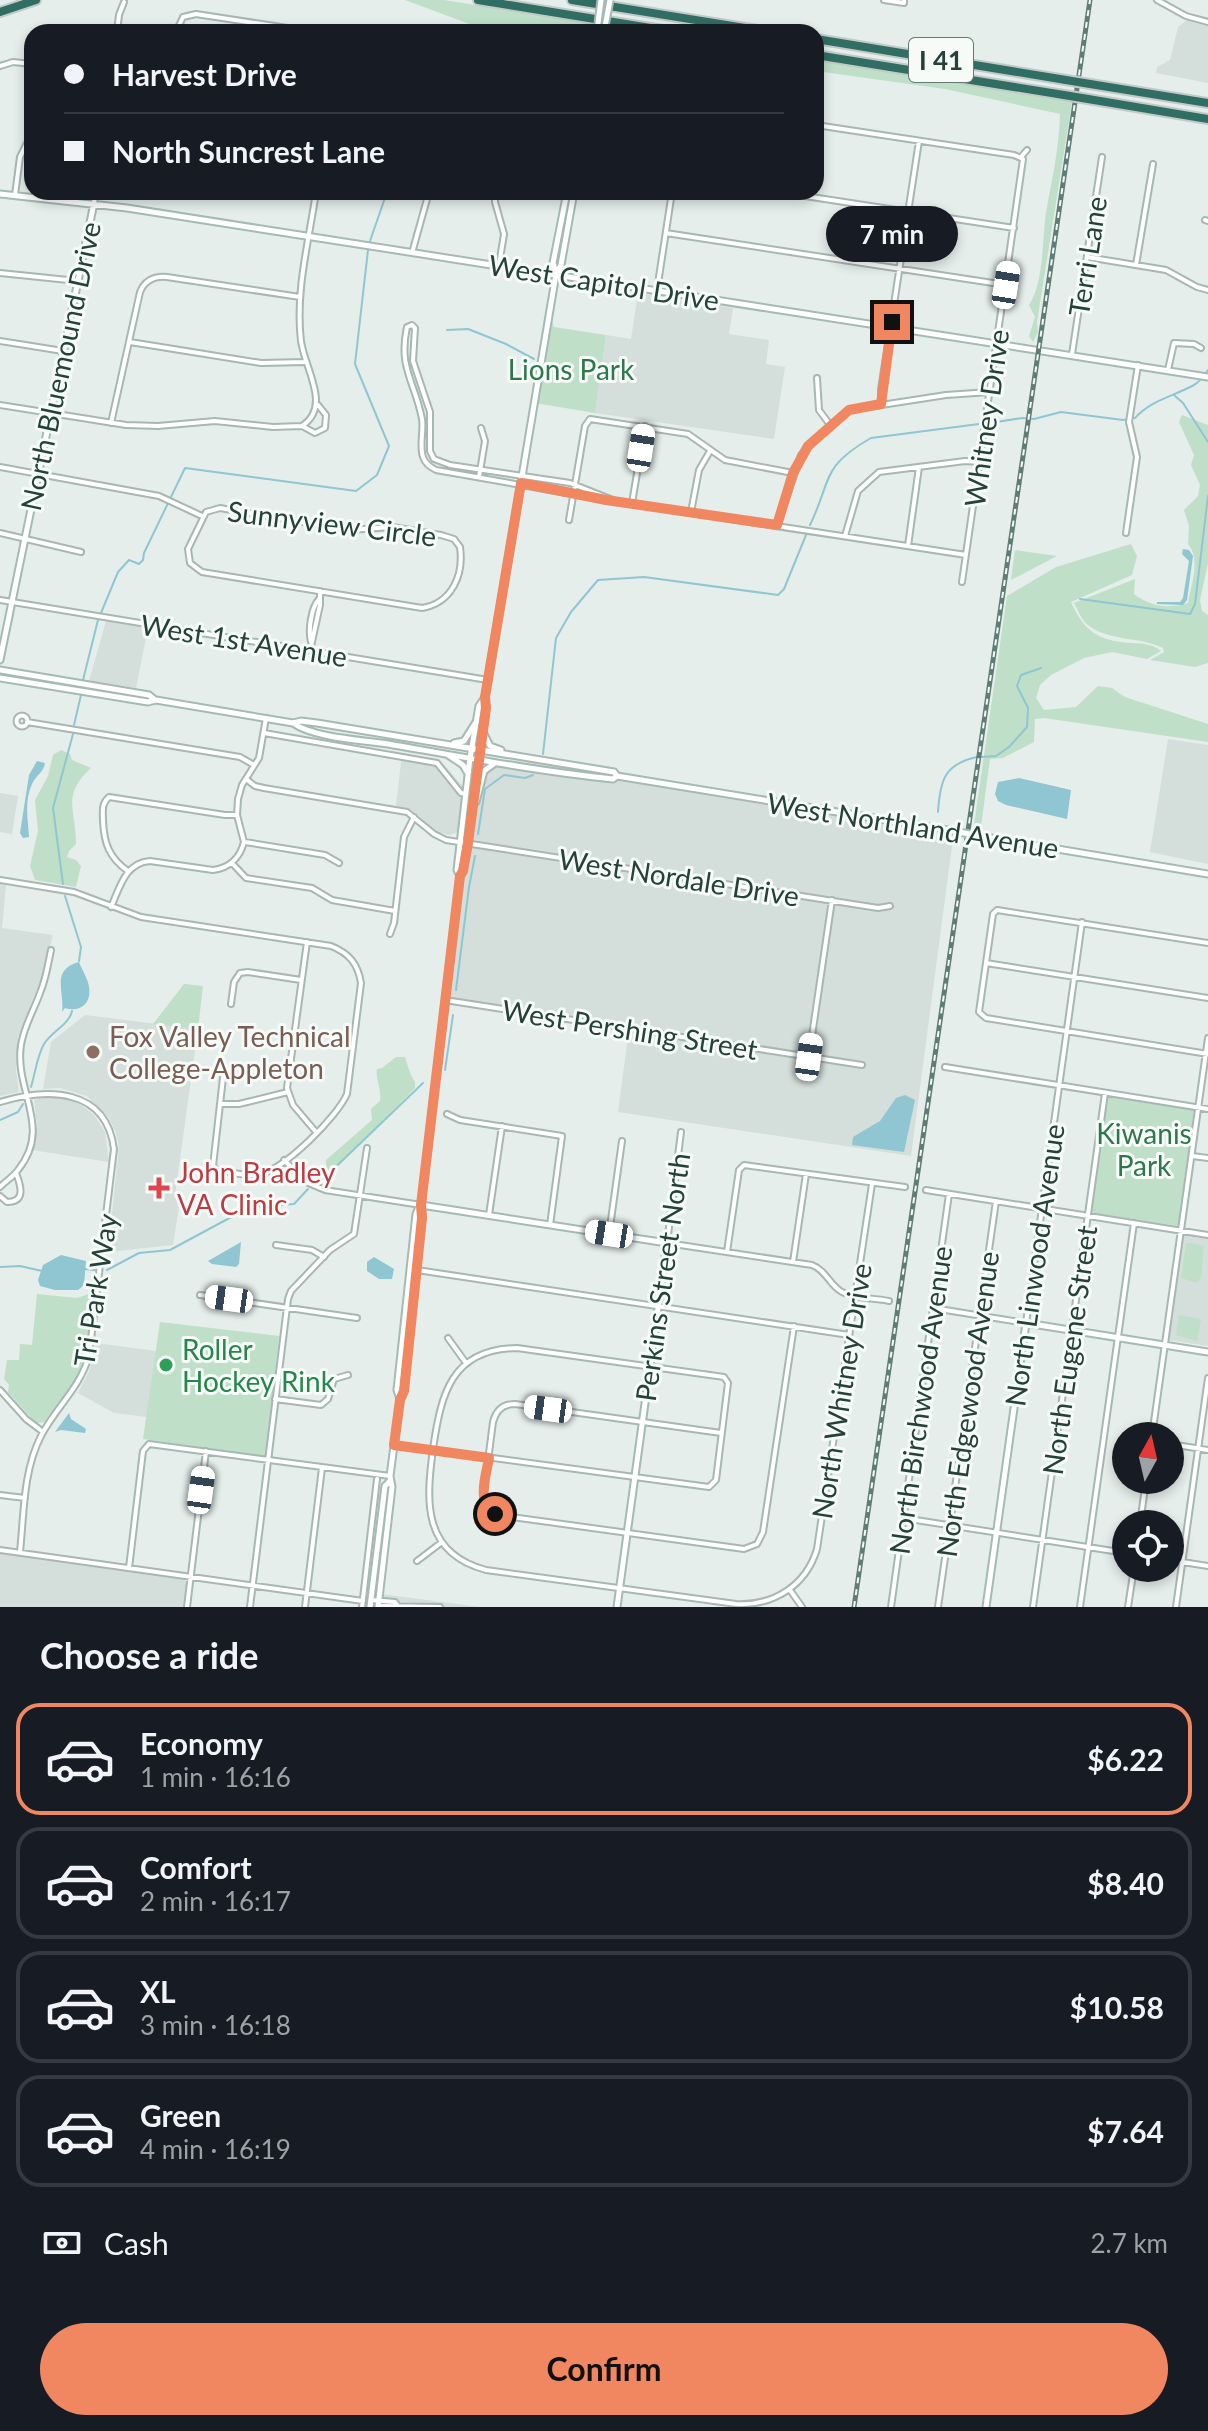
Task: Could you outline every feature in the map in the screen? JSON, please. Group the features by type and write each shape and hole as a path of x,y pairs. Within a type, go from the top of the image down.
{"highway":[{"path":"0,12 36,0"},
{"path":"478,0 626,24"},
{"path":"572,0 720,24"},
{"name":"I 41","path":"824,40 1208,103"},
{"name":"I 41","path":"824,56 1208,119"}],"main road":[{"path":"597,24 601,0"},
{"path":"606,24 610,0"},
{"name":"West Capitol Drive","path":"0,194 24,196"},
{"name":"West Capitol Drive","path":"64,200 1204,376"},
{"path":"556,274 553,263 565,200"},
{"path":"374,1604 385,1486 390,1478 400,1400 404,1391 412,1269 422,1215 460,876 468,843 485,697 556,274 561,265 573,200"},
{"name":"North Bluemound Drive","path":"0,658 2,636 94,203"},
{"path":"0,658 13,672"},
{"name":"West Northland Avenue","path":"0,670 149,695 156,700"},
{"name":"West Northland Avenue","path":"0,678 472,748 614,772 617,776 1208,874"},
{"path":"460,876 457,870 470,758 479,706 485,697"},
{"path":"446,744 462,743 476,721"},
{"name":"West Northland Avenue","path":"293,723 314,731 496,763 572,775 613,779 617,776"},
{"path":"483,729 486,741 492,748 524,754 528,758"},
{"path":"448,755 465,767 468,777"},
{"path":"472,805 476,802 484,771 496,763"},
{"path":"421,1205 667,1243"},
{"name":"Perkins Street North","path":"617,1607 667,1243"},
{"path":"1026,1323 1208,1352"},
{"name":"North Linwood Avenue","path":"986,1607 1026,1323"}],"street":[{"path":"884,0 904,2"},
{"path":"1157,0 1186,16 1208,22"},
{"path":"118,24 124,2"},
{"path":"180,24 183,17 196,14 262,24"},
{"path":"0,66 13,62 24,63"},
{"path":"824,126 1022,158 1027,150"},
{"path":"881,404 920,141"},
{"path":"15,195 24,149"},
{"name":"Terri Lane","path":"1072,354 1102,157"},
{"name":"Whitney Drive","path":"962,582 1022,158"},
{"path":"1136,265 1153,164"},
{"path":"824,199 1014,228"},
{"path":"0,405 111,423 158,426 215,421 273,427 302,426 315,433 325,428 326,415 318,405 305,362 301,332 300,297 315,200"},
{"path":"412,253 427,200"},
{"path":"495,200 504,234 499,265"},
{"path":"657,290 671,200"},
{"path":"666,233 1006,285"},
{"path":"1087,257 1166,270 1208,290"},
{"path":"0,273 78,281"},
{"path":"111,423 140,292 150,280 167,277 300,297"},
{"path":"613,500 575,484 522,480 479,477 436,470 429,466 423,455 420,410 406,369 406,328 411,325 415,329 414,368 431,421 430,451 439,462 480,469 522,480 573,492 613,500 966,555"},
{"path":"0,341 63,351"},
{"path":"129,342 261,363 305,362"},
{"path":"1168,370 1174,343 1194,344 1201,348"},
{"path":"1126,533 1137,457 1129,419 1138,365"},
{"path":"406,369 414,368"},
{"path":"817,378 819,410 830,425"},
{"path":"777,525 793,473 804,451 849,410 990,392"},
{"path":"302,426 318,405"},
{"path":"420,410 428,408"},
{"path":"569,520 585,426 590,419 688,434 731,462 793,473"},
{"path":"632,503 645,426"},
{"path":"479,477 485,441 481,428"},
{"path":"691,512 699,470 710,450"},
{"path":"436,470 439,462"},
{"path":"845,536 858,491 882,471 979,462"},
{"path":"0,467 165,498 203,517"},
{"path":"908,546 919,467"},
{"name":"Sunnyview Circle","path":"220,508 350,530 392,527 448,536 460,547 453,590 442,601 429,607 320,591 207,573 195,568 188,559 188,549 203,517 209,510 220,508"},
{"path":"0,533 81,552"},
{"path":"310,651 320,591"},
{"name":"West 1st Avenue","path":"0,600 488,680"},
{"path":"111,907 128,871 146,861 213,870 232,863 244,842 237,815 238,799 260,754 266,718"},
{"path":"27,722 240,757 254,765"},
{"path":"264,733 433,762 442,767 461,793 466,794"},
{"path":"433,762 434,752"},
{"path":"246,779 264,788 397,810 414,816 405,832 390,934"},
{"path":"128,871 113,857 106,844 103,808 107,799 237,815"},
{"name":"West Nordale Drive","path":"414,816 439,837 460,842 878,908 890,906"},
{"path":"244,842 325,855 339,863"},
{"path":"232,863 246,878 312,888 332,900 395,911"},
{"path":"0,880 74,892 150,919 331,946 346,953 358,970 361,987 347,1094 336,1113 317,1133 271,1171 255,1175 214,1168 224,1069"},
{"path":"809,1057 832,900"},
{"path":"1207,1054 980,1015 995,911 1001,909 1208,943"},
{"name":"North Linwood Avenue","path":"1026,1323 1082,922"},
{"path":"307,942 288,1092 296,1109 317,1133"},
{"path":"0,1187 16,1173 25,1158 33,1132 33,1111 20,1074 21,1048 25,1029 44,982 51,950"},
{"path":"986,963 1208,998"},
{"path":"231,1004 234,982 240,973 301,980"},
{"name":"West Pershing Street","path":"445,1000 862,1065"},
{"path":"1154,1422 1208,1038"},
{"path":"945,1067 1208,1109"},
{"path":"220,1104 239,1104 288,1092"},
{"name":"North Eugene Street","path":"1033,1607 1105,1093"},
{"name":"Tri Park Way","path":"0,1101 61,1094 88,1104 106,1124 114,1152 89,1356 77,1387 43,1432 30,1464 20,1552"},
{"path":"447,1114 453,1118 562,1136 550,1225"},
{"path":"489,1215 502,1126"},
{"name":"Perkins Street North","path":"667,1243 681,1132"},
{"path":"609,1234 622,1141"},
{"path":"250,1607 286,1308 291,1291 324,1257 354,1234 367,1148"},
{"path":"1192,1156 1208,1158"},
{"path":"284,1160 311,1185 421,1205"},
{"path":"727,1252 741,1166 905,1187"},
{"path":"0,1196 7,1202 20,1197 16,1173"},
{"path":"793,1262 806,1174"},
{"name":"North Whitney Drive","path":"790,1590 806,1573 817,1549 872,1184"},
{"path":"926,1190 1208,1235"},
{"name":"North Birchwood Avenue","path":"891,1607 949,1194"},
{"name":"North Edgewood Avenue","path":"938,1607 996,1201"},
{"path":"1080,1607 1134,1223"},
{"path":"667,1243 820,1268 838,1289 856,1296 889,1301"},
{"path":"276,1245 312,1250 324,1257"},
{"path":"412,1269 849,1335"},
{"path":"200,1295 357,1318"},
{"path":"933,1308 1026,1323"},
{"path":"721,1433 509,1404 500,1409 495,1417 484,1492 488,1508 505,1516 744,1549 757,1544 763,1532 794,1326"},
{"path":"448,1338 466,1363"},
{"path":"394,1445 433,1450 489,1458 634,1477 703,1487 713,1486 728,1383 726,1378 511,1348 485,1353 466,1363 443,1394 433,1450 428,1491 429,1511 442,1542 461,1559 486,1570 742,1604 772,1599 790,1590 802,1607"},
{"path":"275,1399 321,1405 328,1399 334,1379 348,1375"},
{"path":"1184,1548 1208,1378"},
{"path":"0,1390 26,1419 43,1432"},
{"path":"129,1568 143,1451 147,1445 158,1444 390,1478"},
{"path":"1184,1446 1208,1450"},
{"path":"187,1607 206,1451"},
{"path":"305,1607 322,1468"},
{"path":"371,1475 377,1479 390,1478"},
{"path":"0,1550 307,1593 363,1604 377,1479"},
{"path":"0,1495 25,1498"},
{"path":"903,1518 1112,1551"},
{"path":"417,1561 442,1542"},
{"path":"1184,1562 1208,1566"},
{"path":"1128,1607 1132,1582"},
{"path":"1176,1607 1179,1582"},
{"path":"374,1604 440,1607"}],"shaded area":[{"path":"1188,19 1208,24 1208,83 1156,73 1157,67 1170,60 1178,27"},
{"path":"638,293 733,308 729,334 769,340 766,364 785,367 774,439 595,413 606,335 631,339"},
{"path":"106,621 148,628 136,688 89,681"},
{"path":"1168,739 1208,745 1208,864 1150,852"},
{"path":"402,754 439,759 465,789 460,826 456,833 437,832 410,810 396,806"},
{"path":"534,759 614,772 617,776 954,831 911,1156 618,1112 629,1029 445,1000 472,805 484,771 496,763"},
{"path":"0,793 18,796 12,834 0,832"},
{"name":"Fox Valley Technical College-Appleton","path":"0,884 6,885 2,928 53,935 41,980 18,1037 16,1070 19,1092 0,1096"},
{"path":"85,1015 198,1029 175,1195 180,1201 173,1245 108,1252 119,1147 116,1133 109,1118 87,1096 60,1088 43,1089 51,1042"},
{"name":"Fox Valley Technical College-Appleton","path":"58,1096 80,1104 94,1115 105,1132 109,1162 32,1150 37,1125 34,1100"},
{"path":"1183,1235 1208,1239 1208,1346 1168,1340"},
{"path":"96,1343 156,1351 147,1417 114,1413 78,1393 90,1369"},
{"path":"0,1553 184,1579 188,1584 185,1607 0,1607"},
{"path":"381,1594 480,1607 380,1607"}],"green space":[{"path":"405,0 444,0 594,24 470,24"},
{"path":"824,61 1072,102 1037,322 1038,332 1033,342 1029,336 1035,317 1029,305 1040,273 1060,114 945,89 824,72"},
{"name":"Lions Park","path":"550,316 554,327 606,335 595,413 535,403"},
{"path":"1182,415 1208,425 1208,563 1200,600 1202,611 1208,615 1208,663 1195,667 1150,660 1164,652 1163,648 1097,630 1084,621 1074,603 1135,579 1134,594 1147,602 1166,606 1188,603 1195,565 1188,544 1189,526 1184,510 1198,496 1200,485 1191,465 1194,455 1179,422"},
{"path":"1131,544 1137,556 1132,575 1071,602 1087,627 1101,637 1147,644 1161,651 1147,659 1112,652 1084,658 1051,675 1040,685 1036,698 1044,710 1076,707 1098,686 1112,688 1125,697 1208,724 1208,742 1035,719 1034,742 1003,758 990,759 981,826 974,825 1007,596 1056,567"},
{"path":"1015,550 1057,556 1011,580"},
{"path":"61,750 70,754 72,760 91,768 73,795 76,844 67,857 81,866 76,887 35,880 30,866 38,831 35,800 48,776 53,755"},
{"path":"184,984 203,986 198,1029 153,1024"},
{"path":"396,1057 405,1057 415,1088 317,1183 316,1180 326,1171 326,1160 372,1120 371,1109 380,1101 377,1069"},
{"name":"Kiwanis Park","path":"1107,1097 1194,1110 1178,1226 1091,1213"},
{"path":"1186,1244 1204,1246 1201,1277 1197,1283 1181,1278"},
{"path":"94,1292 89,1344 77,1381 45,1422 36,1423 8,1392 9,1385 4,1379 7,1360 19,1360 20,1344 32,1345 37,1294 77,1298"},
{"path":"1179,1315 1201,1319 1197,1341 1176,1335"},
{"path":"160,1322 279,1336 266,1455 143,1439"}],"water":[{"path":"1183,549 1189,550 1193,556 1187,600 1183,605 1157,604 1180,602 1183,598 1189,561 1182,554"},
{"path":"37,761 45,763 28,797 29,837 23,838 20,833 29,775"},
{"path":"1019,778 1071,790 1067,819 998,801 995,794 998,782"},
{"path":"79,962 88,984 89,998 80,1008 65,1008 62,1012 62,976 65,970"},
{"path":"905,1095 915,1100 904,1152 852,1145 853,1137 880,1121 896,1098"},
{"path":"241,1242 236,1267 208,1261"},
{"path":"61,1255 86,1261 84,1285 78,1290 55,1290 40,1286 38,1280 43,1265"},
{"path":"374,1257 394,1269 392,1279 379,1279 367,1271 367,1262"},
{"path":"69,1413 71,1419 86,1429 85,1433 55,1432"}],"waterway":[{"path":"370,241 384,200"},
{"path":"101,613 118,572 129,560 139,564 143,560 185,468 356,491 377,475 389,446 355,364 368,250"},
{"path":"447,330 468,329 534,359"},
{"path":"990,423 1034,419 1061,412 1123,420 1135,418 1155,403 1196,383 1208,370"},
{"path":"1174,395 1183,403 1208,442"},
{"path":"810,525 835,466 871,438 979,424"},
{"path":"1080,599 1190,614 1195,604 1208,496"},
{"path":"543,754 556,638 571,612 598,580 644,577 778,595 784,589 806,535"},
{"path":"83,680 98,620"},
{"path":"981,757 996,756 1027,727 1028,708 1017,686 1021,675 1041,668"},
{"path":"74,725 81,695"},
{"path":"63,884 53,808 73,734"},
{"path":"938,812 940,791 946,776 957,764 977,757"},
{"path":"478,834 485,789 504,775 525,778 533,775"},
{"path":"456,990 475,856"},
{"path":"65,896 81,947 79,961"},
{"path":"31,1087 44,1044 72,1011"},
{"path":"445,1070 453,1015"},
{"path":"319,1183 423,1083"},
{"path":"0,1120 18,1112 23,1104"},
{"path":"107,1270 139,1253 170,1250 250,1207 294,1204 308,1189"},
{"path":"0,1267 20,1266 42,1271"},
{"path":"84,1269 95,1270"}],"railway":[{"path":"854,1607 1090,0"}],"place":[{"name":"Fox Valley Technical College-Appleton","path":"93,1052"},
{"name":"John Bradley VA Clinic","path":"159,1188"},
{"name":"Roller Hockey Rink","path":"166,1365"}],"route":[{"path":"495,1514 484,1499 489,1458 394,1445 404,1391 434,1082 460,876 468,843 485,697 521,483 606,500 777,525 793,473 808,446 849,410 881,404 892,322"}]}
